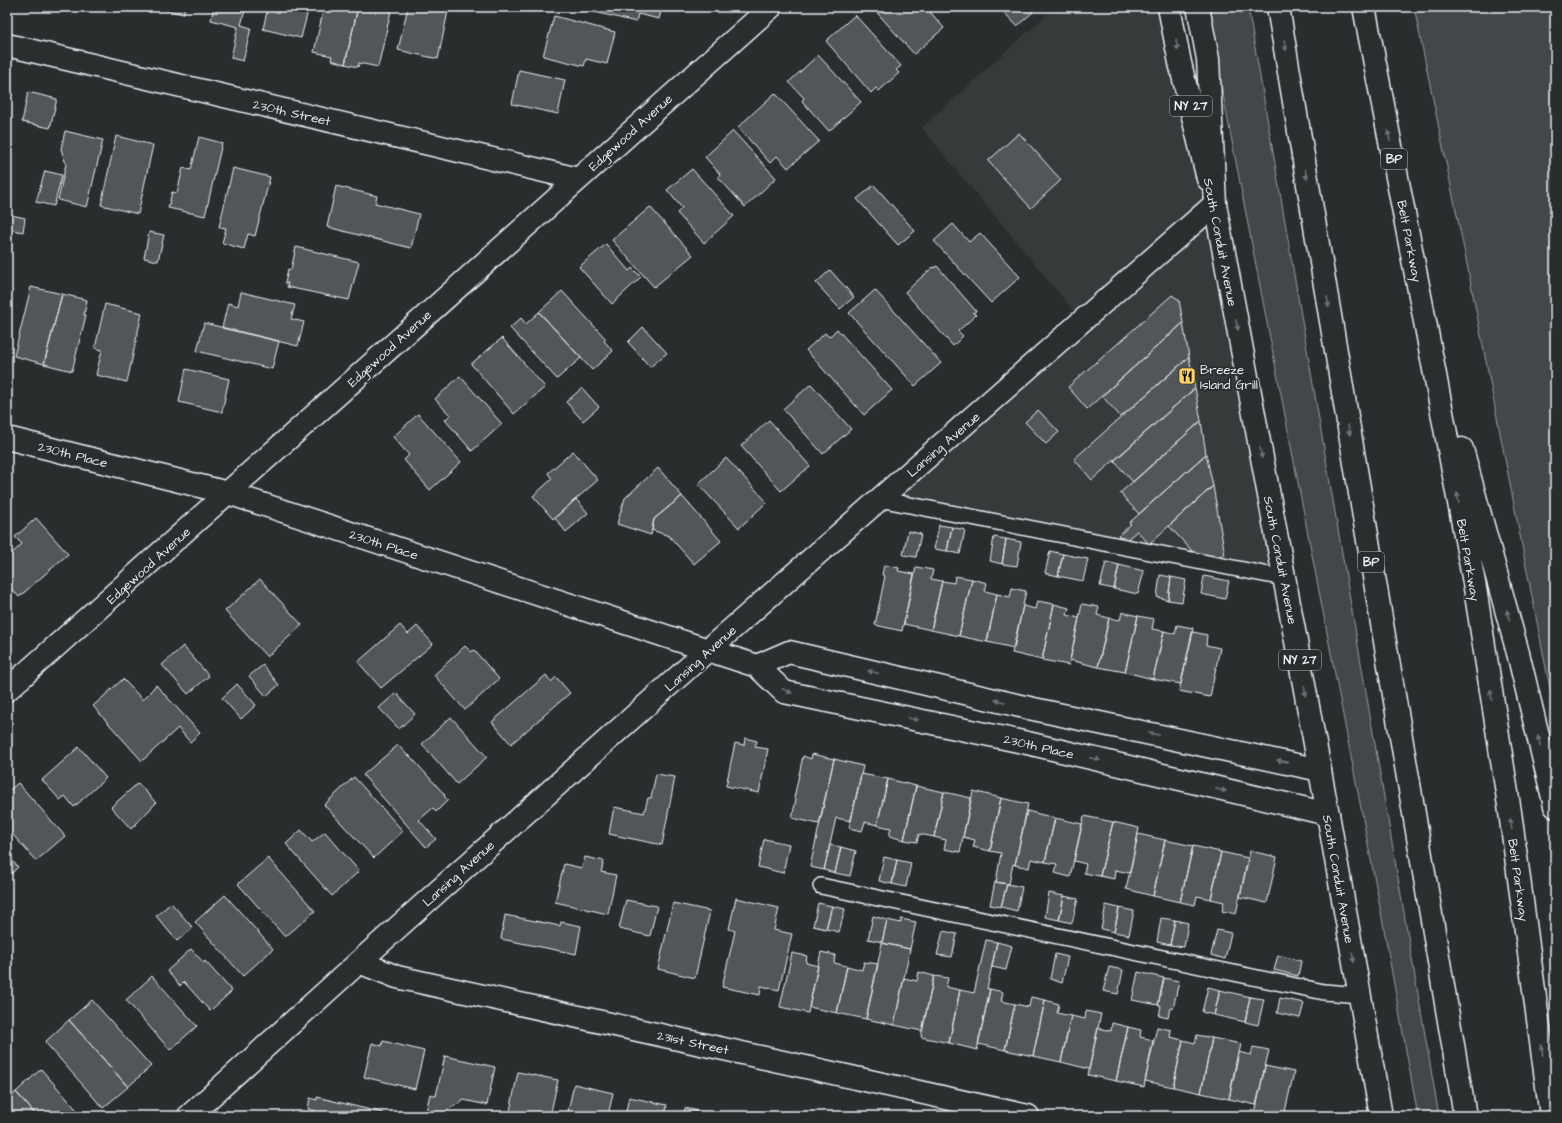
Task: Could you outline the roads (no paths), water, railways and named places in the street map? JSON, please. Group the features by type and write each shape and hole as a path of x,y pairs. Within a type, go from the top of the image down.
{"main road":[{"name":"Edgewood Avenue","path":"7,690 771,7"},
{"name":"South Conduit Avenue","path":"1169,7 1180,63 1215,204 1320,770 1382,1116"},
{"path":"1198,7 1208,59 1215,204"},
{"name":"BP","path":"1278,7 1465,1116"},
{"name":"Belt Parkway","path":"1364,7 1423,311 1479,618 1510,812 1551,1116"},
{"name":"230th Street","path":"7,45 578,179"},
{"name":"Lansing Avenue","path":"189,1116 358,962 708,650 1215,204"},
{"path":"1423,311 1518,653 1555,806"},
{"name":"230th Place","path":"7,438 228,493 757,666 784,692 1023,742 1328,814"},
{"path":"757,666 789,652 1029,708 1320,770"},
{"path":"1023,742 1029,708"},
{"name":"231st Street","path":"358,962 397,977 1028,1116"}],"lane":[{"path":"879,500 1284,578"},
{"path":"821,886 1324,992 1360,995"}],"place":[{"name":"Breeze Island Grill","path":"1187,376"}]}
